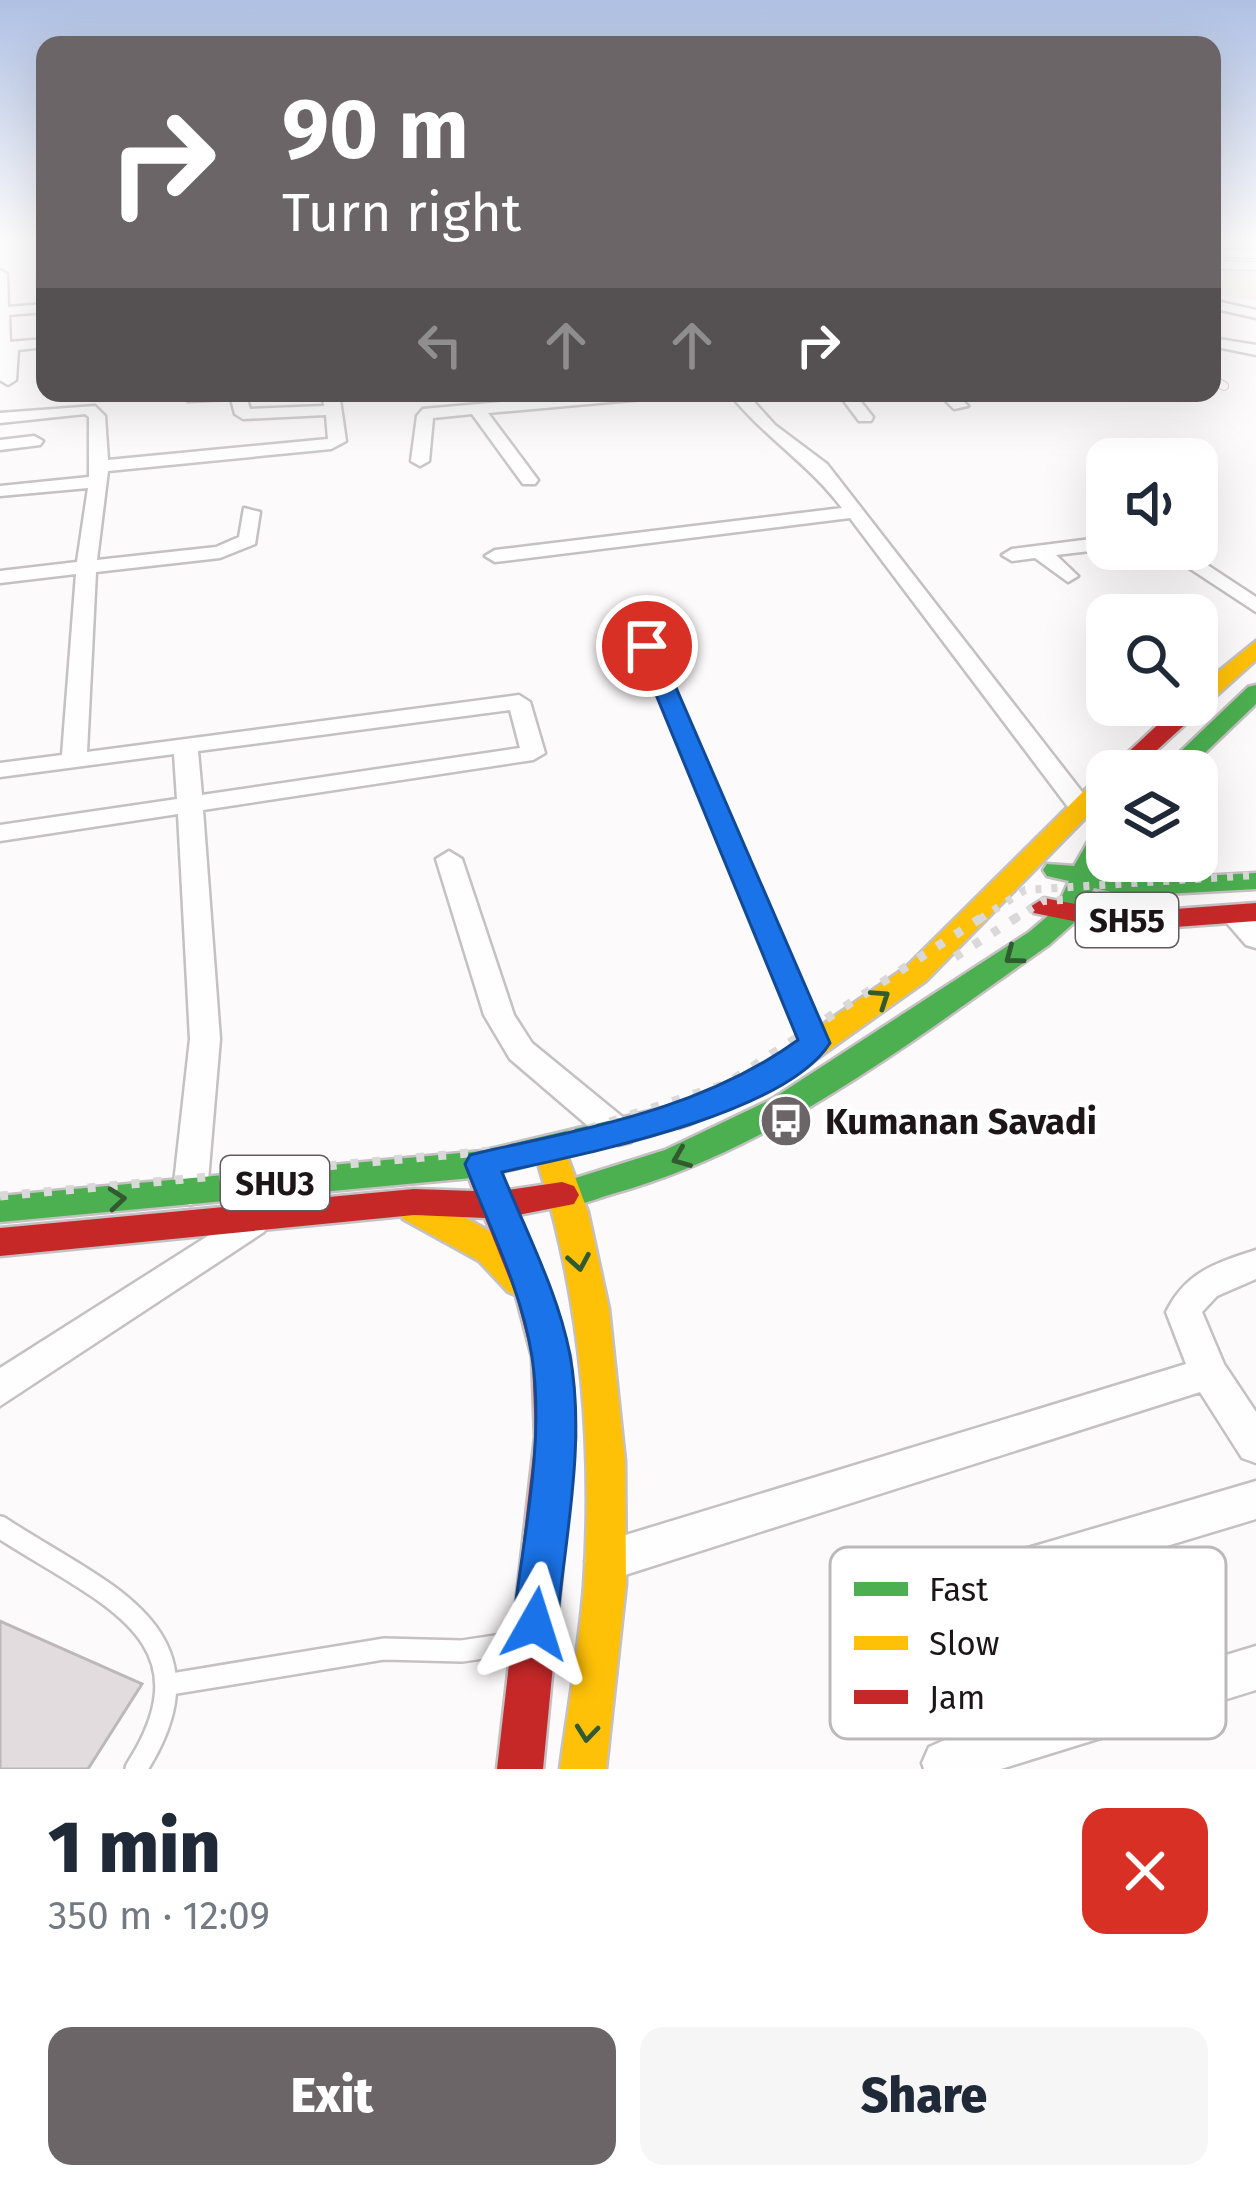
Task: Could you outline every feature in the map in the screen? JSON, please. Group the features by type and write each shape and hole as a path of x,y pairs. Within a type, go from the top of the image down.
{"main road":[{"path":"1218,682 1256,648"},
{"path":"1194,750 1256,692"},
{"path":"1143,750 1170,726"},
{"name":"SHU3","path":"0,1209 482,1164 620,1133 698,1109 769,1077 916,974 1033,860 1086,801"},
{"name":"SH55","path":"1033,860 1082,882 1153,889 1256,881"},
{"name":"SHU3","path":"0,1242 399,1204 494,1204 566,1194 670,1164 744,1132 890,1043 1066,916 1086,876"},
{"path":"1146,882 1153,889"},
{"name":"SH55","path":"1003,890 1066,916 1178,922 1245,913"},
{"path":"550,1150 566,1194 597,1350 606,1561 583,1769"},
{"path":"482,1164 534,1296 551,1357 555,1437 520,1769"},
{"path":"399,1204 452,1226 491,1251 534,1296"}],"street":[{"path":"8,380 4,346 36,344"},
{"path":"1221,344 1256,353"},
{"path":"1221,357 1256,353"},
{"path":"0,491 337,441 333,402 243,414 240,402"},
{"path":"437,412 446,402"},
{"path":"420,461 425,416 507,402"},
{"path":"744,402 756,417 821,468 1086,815"},
{"path":"854,402 866,417"},
{"path":"476,408 529,480"},
{"path":"0,418 95,411 99,474 86,568 74,761"},
{"path":"0,445 34,441"},
{"path":"0,577 239,546 248,540 251,512"},
{"path":"495,556 856,512"},
{"path":"1012,555 1086,545"},
{"path":"1039,551 1068,576"},
{"path":"1201,570 1256,606"},
{"path":"0,833 533,753 519,702 2,770"},
{"path":"186,746 205,1039 190,1192"},
{"path":"448,859 499,1015 521,1051 620,1133"},
{"path":"1245,913 1256,938"},
{"path":"0,1389 256,1220"},
{"path":"1256,1264 1204,1283 1184,1312 1209,1373 1256,1445"},
{"path":"606,1561 1209,1373"},
{"path":"1098,1547 1256,1500"},
{"path":"1226,1676 1256,1667"},
{"path":"945,1762 1020,1739"}],"lane":[{"path":"647,646 815,1043"},
{"path":"0,1528 152,1631 171,1684 167,1713 136,1769"},
{"path":"171,1684 384,1649 461,1651 533,1640"}],"building":[{"path":"0,1621 142,1684 88,1769 0,1769"}],"railway":[{"path":"980,919 1025,890 1256,875"},
{"path":"1014,919 1043,901 1065,900"},
{"path":"0,1196 533,1147 726,1084 984,916"},
{"path":"955,957 1019,916"}],"traffic: fast":[{"path":"1194,750 1256,692"},
{"path":"1056,870 1129,888 1256,881"},
{"path":"562,1195 677,1159 784,1107 835,1076 1059,923 1086,872"},
{"path":"0,1209 482,1164 679,1116"}],"traffic: slow":[{"path":"1218,682 1256,648"},
{"path":"679,1116 769,1077 916,974 1086,803"},
{"path":"556,1167 571,1212 591,1309 605,1461 605,1584 583,1769"},
{"path":"415,1210 491,1251 521,1282"}],"traffic: jam":[{"path":"1143,750 1170,726"},
{"path":"1044,907 1122,922 1256,912"},
{"path":"486,1178 534,1296 551,1357 555,1437 520,1769"},
{"path":"0,1242 414,1202 494,1205 562,1195"}],"place":[{"name":"Kumanan Savadi","path":"786,1121"}],"route":[{"path":"535,1624 555,1437 551,1357 534,1296 482,1164 620,1133 698,1109 769,1077 815,1043 647,646"}]}
